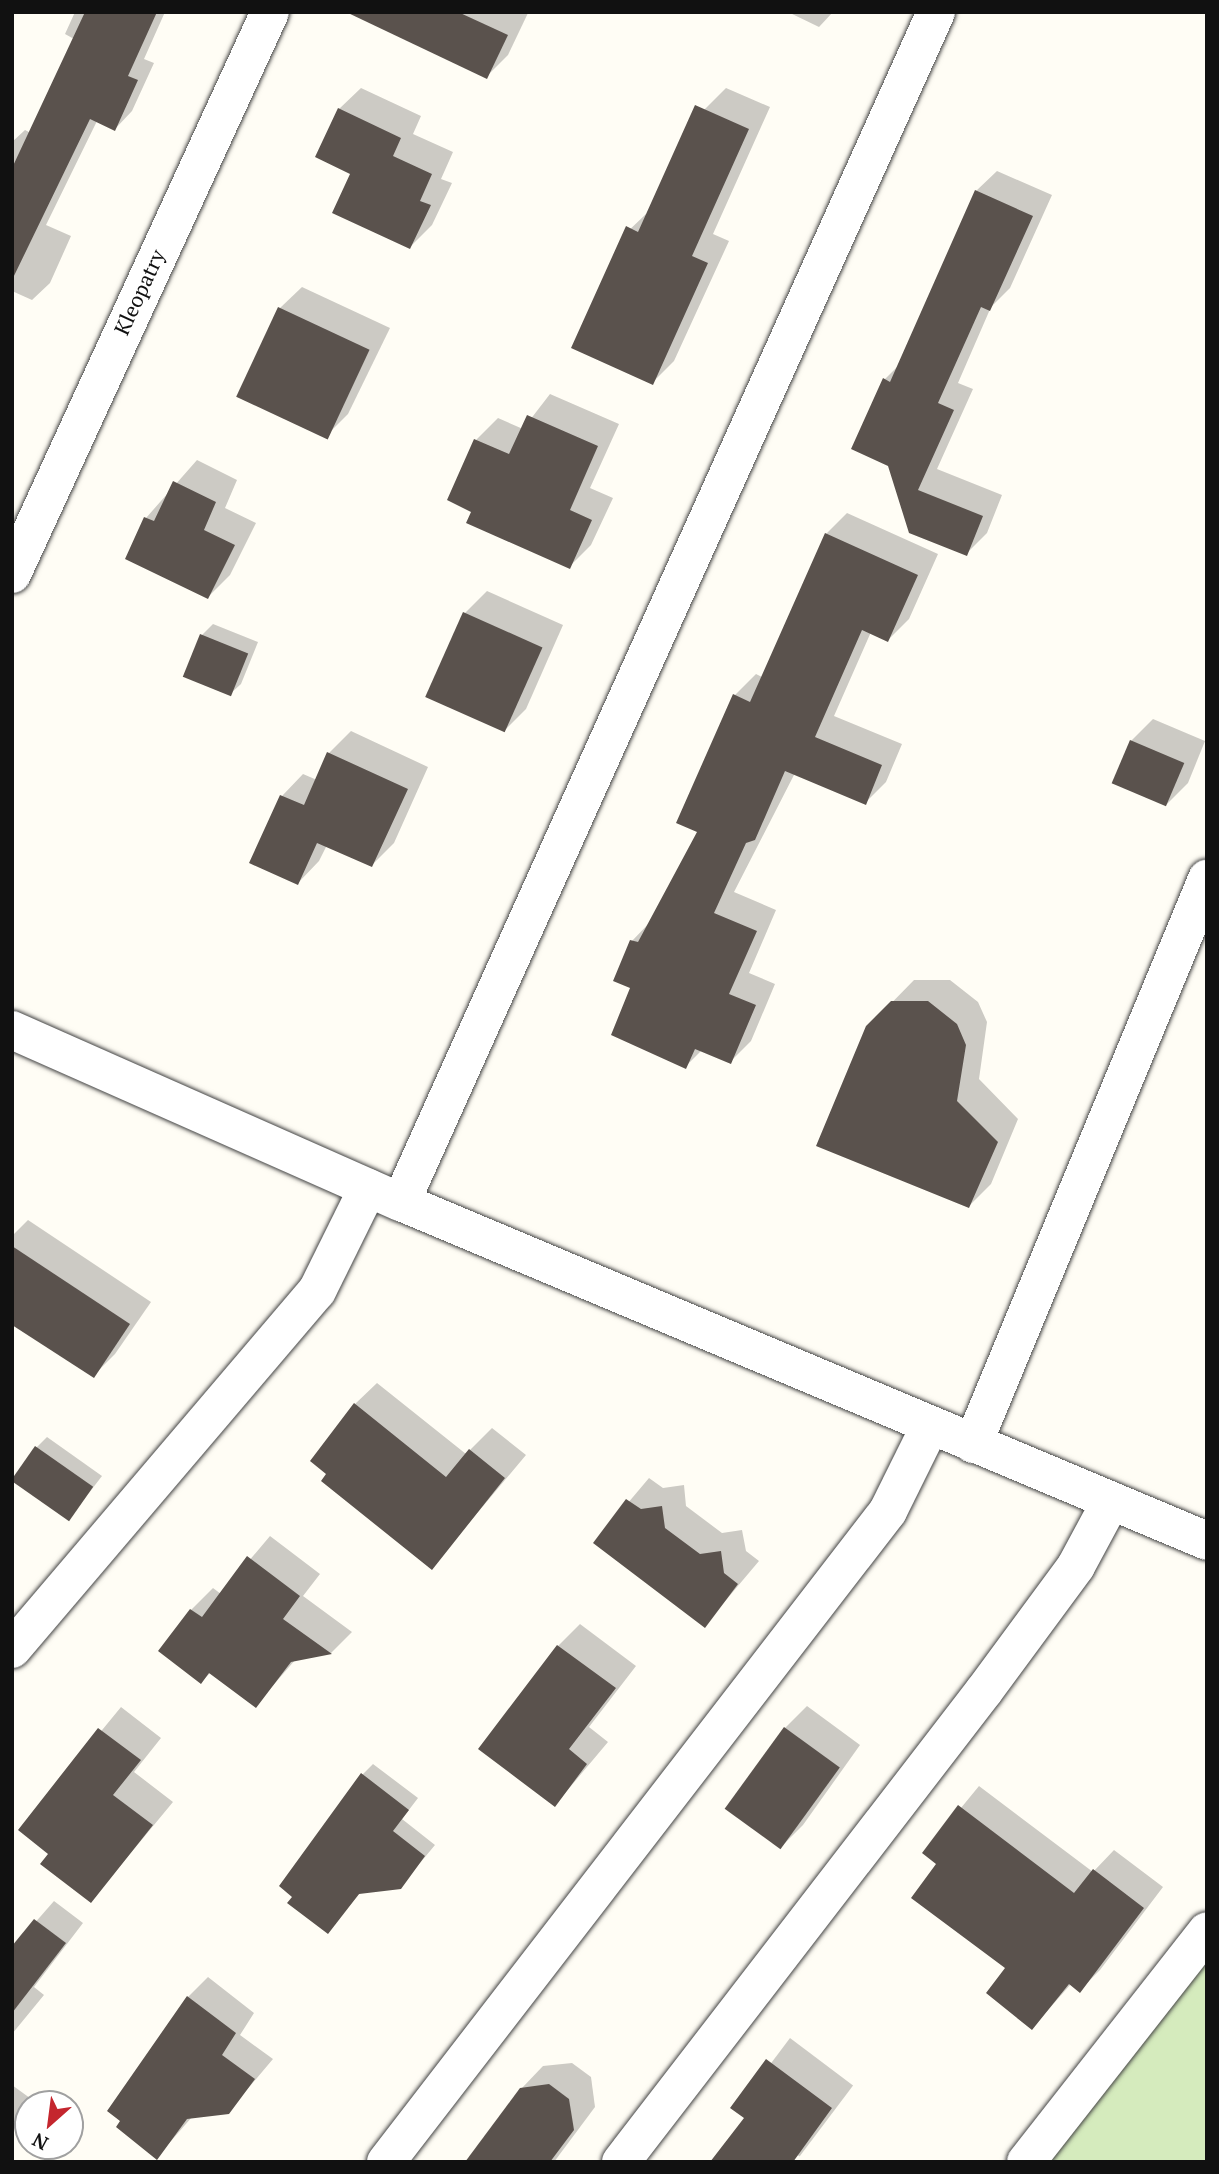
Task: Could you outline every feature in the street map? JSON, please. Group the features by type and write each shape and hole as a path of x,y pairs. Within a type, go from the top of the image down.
{"street":[{"name":"Kleopatry","path":"12,574 270,12"},
{"path":"12,1649 317,1291 385,1195 936,12"},
{"path":"973,1444 1207,879"},
{"path":"12,1030 385,1195 1207,1541"},
{"path":"386,2162 888,1511 930,1426"},
{"path":"621,2162 984,1691 1089,1547 1111,1501"},
{"path":"1026,2162 1207,1931"}],"green space":[{"path":"1207,1951 1207,2162 1047,2162"}],"building":[{"path":"85,12 157,12 128,76 138,80 115,131 90,119 12,280 12,168"},
{"path":"346,12 458,12 508,35 487,79"},
{"path":"695,105 749,129 692,256 708,263 653,385 571,348 626,226 638,232"},
{"path":"338,108 401,138 393,156 432,174 420,201 431,205 410,249 332,213 350,174 315,157"},
{"path":"975,190 1033,216 990,311 981,307 938,403 954,410 918,490 983,516 967,556 909,533 888,466 851,449 883,378 890,382"},
{"path":"278,307 370,350 328,439 236,397"},
{"path":"527,415 598,446 570,510 592,520 570,569 466,523 471,512 447,500 474,439 509,454"},
{"path":"173,481 216,502 204,530 235,545 208,599 125,559 144,517 154,521"},
{"path":"825,533 918,575 888,642 862,630 815,737 882,765 866,805 785,771 755,840 746,843 714,913 757,931 729,994 756,1005 731,1064 695,1049 686,1069 611,1035 630,988 613,981 630,940 638,942 697,832 676,823 733,694 750,702"},
{"path":"463,612 542,647 505,732 425,697"},
{"path":"200,634 248,653 231,696 183,677"},
{"path":"1130,740 1184,763 1166,806 1112,783"},
{"path":"327,752 408,789 372,867 317,843 298,885 249,863 280,795 304,805"},
{"path":"891,1001 928,1001 957,1024 966,1045 957,1101 998,1142 969,1208 816,1146 866,1026"},
{"path":"12,1246 130,1324 94,1378 12,1325"},
{"path":"354,1403 446,1477 469,1449 505,1478 432,1570 321,1481 326,1474 310,1461"},
{"path":"35,1446 93,1487 69,1521 12,1481"},
{"path":"626,1499 641,1509 662,1506 665,1528 700,1554 721,1551 724,1573 738,1584 705,1628 593,1543"},
{"path":"247,1556 300,1596 283,1619 332,1654 291,1662 256,1708 209,1673 201,1684 158,1651 190,1609 202,1617"},
{"path":"557,1645 616,1688 569,1749 587,1764 555,1807 478,1749"},
{"path":"784,1727 840,1768 780,1849 725,1809"},
{"path":"98,1728 141,1760 113,1795 153,1825 91,1903 40,1864 48,1854 18,1830"},
{"path":"361,1773 409,1810 393,1831 425,1856 401,1889 359,1894 328,1934 287,1903 292,1897 279,1886"},
{"path":"958,1805 1074,1893 1093,1869 1144,1908 1080,1993 1069,1984 1032,2030 986,1993 1005,1968 911,1898 936,1864 922,1853"},
{"path":"34,1919 66,1943 12,2013 12,1946"},
{"path":"187,1996 236,2033 222,2055 255,2079 229,2114 187,2119 157,2160 116,2127 120,2121 107,2111"},
{"path":"766,2059 832,2108 793,2162 710,2162 744,2118 730,2108"},
{"path":"549,2084 569,2099 574,2130 550,2162 465,2162 520,2088"}]}
